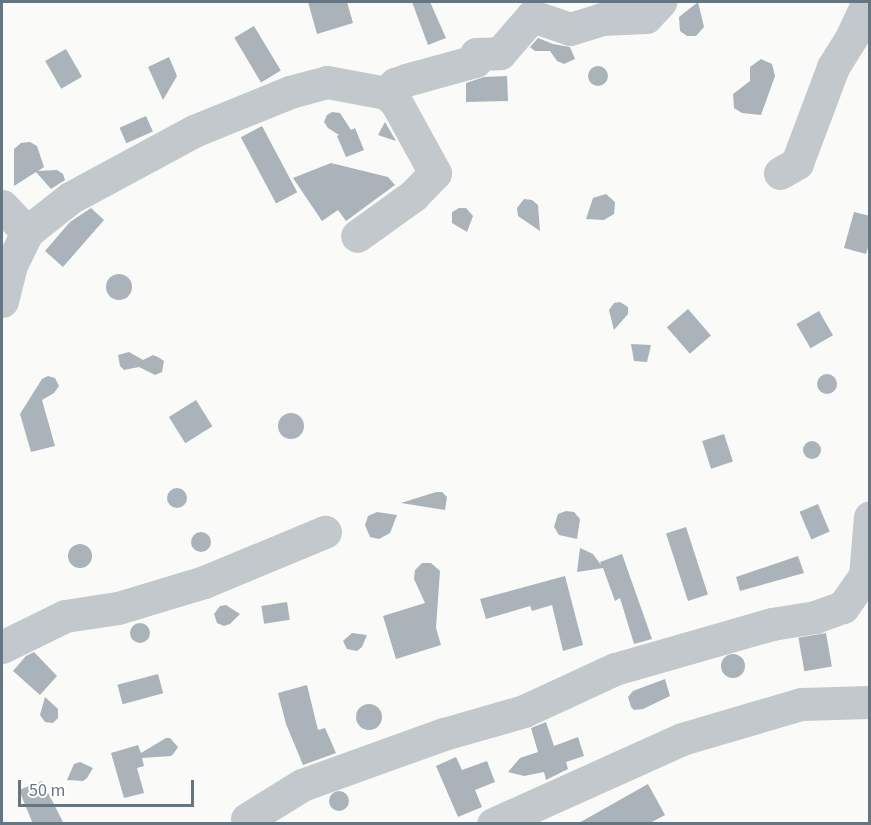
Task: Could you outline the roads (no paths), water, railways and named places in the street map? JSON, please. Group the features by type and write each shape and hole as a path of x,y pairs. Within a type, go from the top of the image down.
{"street":[{"path":"386,93 395,84 406,80 475,61 476,54 500,53 532,16 570,30 602,19 646,16 660,2"},
{"path":"780,174 796,163 833,67 852,36 868,2"},
{"path":"2,302 11,265 27,232 70,198 194,130 260,104 327,82 386,93 396,102 411,124 435,173 414,195 357,236"},
{"path":"2,206 27,232"},
{"path":"249,822 302,785 444,734 524,711 615,669 772,624 815,617 843,607 867,576 870,517"},
{"path":"2,647 65,616 118,608 204,582 325,532"},
{"path":"493,824 682,739 801,704 870,702"}]}
